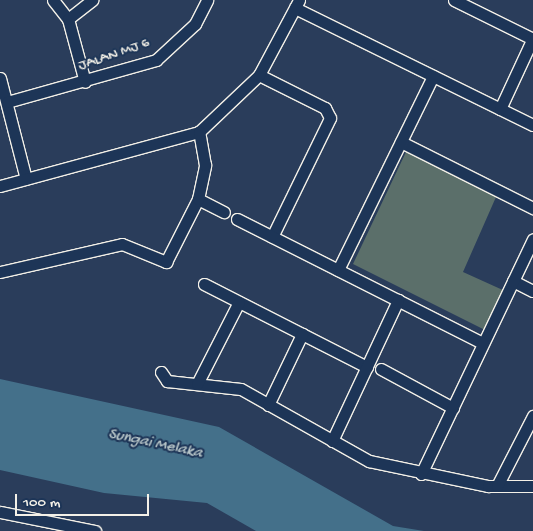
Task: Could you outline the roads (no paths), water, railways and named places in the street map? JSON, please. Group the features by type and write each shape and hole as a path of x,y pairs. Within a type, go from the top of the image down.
{"street":[{"path":"53,0 68,19 86,82"},
{"path":"68,19 92,0"},
{"name":"JALAN MJ 6","path":"7,102 86,82 156,60 195,24 207,0"},
{"path":"454,0 467,3 533,38 500,109"},
{"path":"0,186 199,132 259,75 297,4 433,76 533,125"},
{"path":"259,75 325,108 330,118 272,237"},
{"path":"338,270 433,76"},
{"path":"0,78 26,179"},
{"path":"0,272 122,244 166,262 198,199 205,165 199,132"},
{"path":"401,142 533,208"},
{"path":"198,199 224,212"},
{"path":"237,219 484,343"},
{"path":"421,474 533,239"},
{"path":"513,281 533,291"},
{"path":"204,284 367,367"},
{"path":"332,441 398,300"},
{"path":"197,384 239,302"},
{"path":"268,405 302,334"},
{"path":"381,369 453,408"},
{"path":"161,372 167,381 241,390 369,461 421,474 498,486 533,486"},
{"path":"498,486 533,416"},
{"path":"0,512 95,531"}],"water":[{"name":"Sungai Melaka","path":"0,379 219,427 393,526 424,531 256,531 207,503 104,493 0,470"}]}
